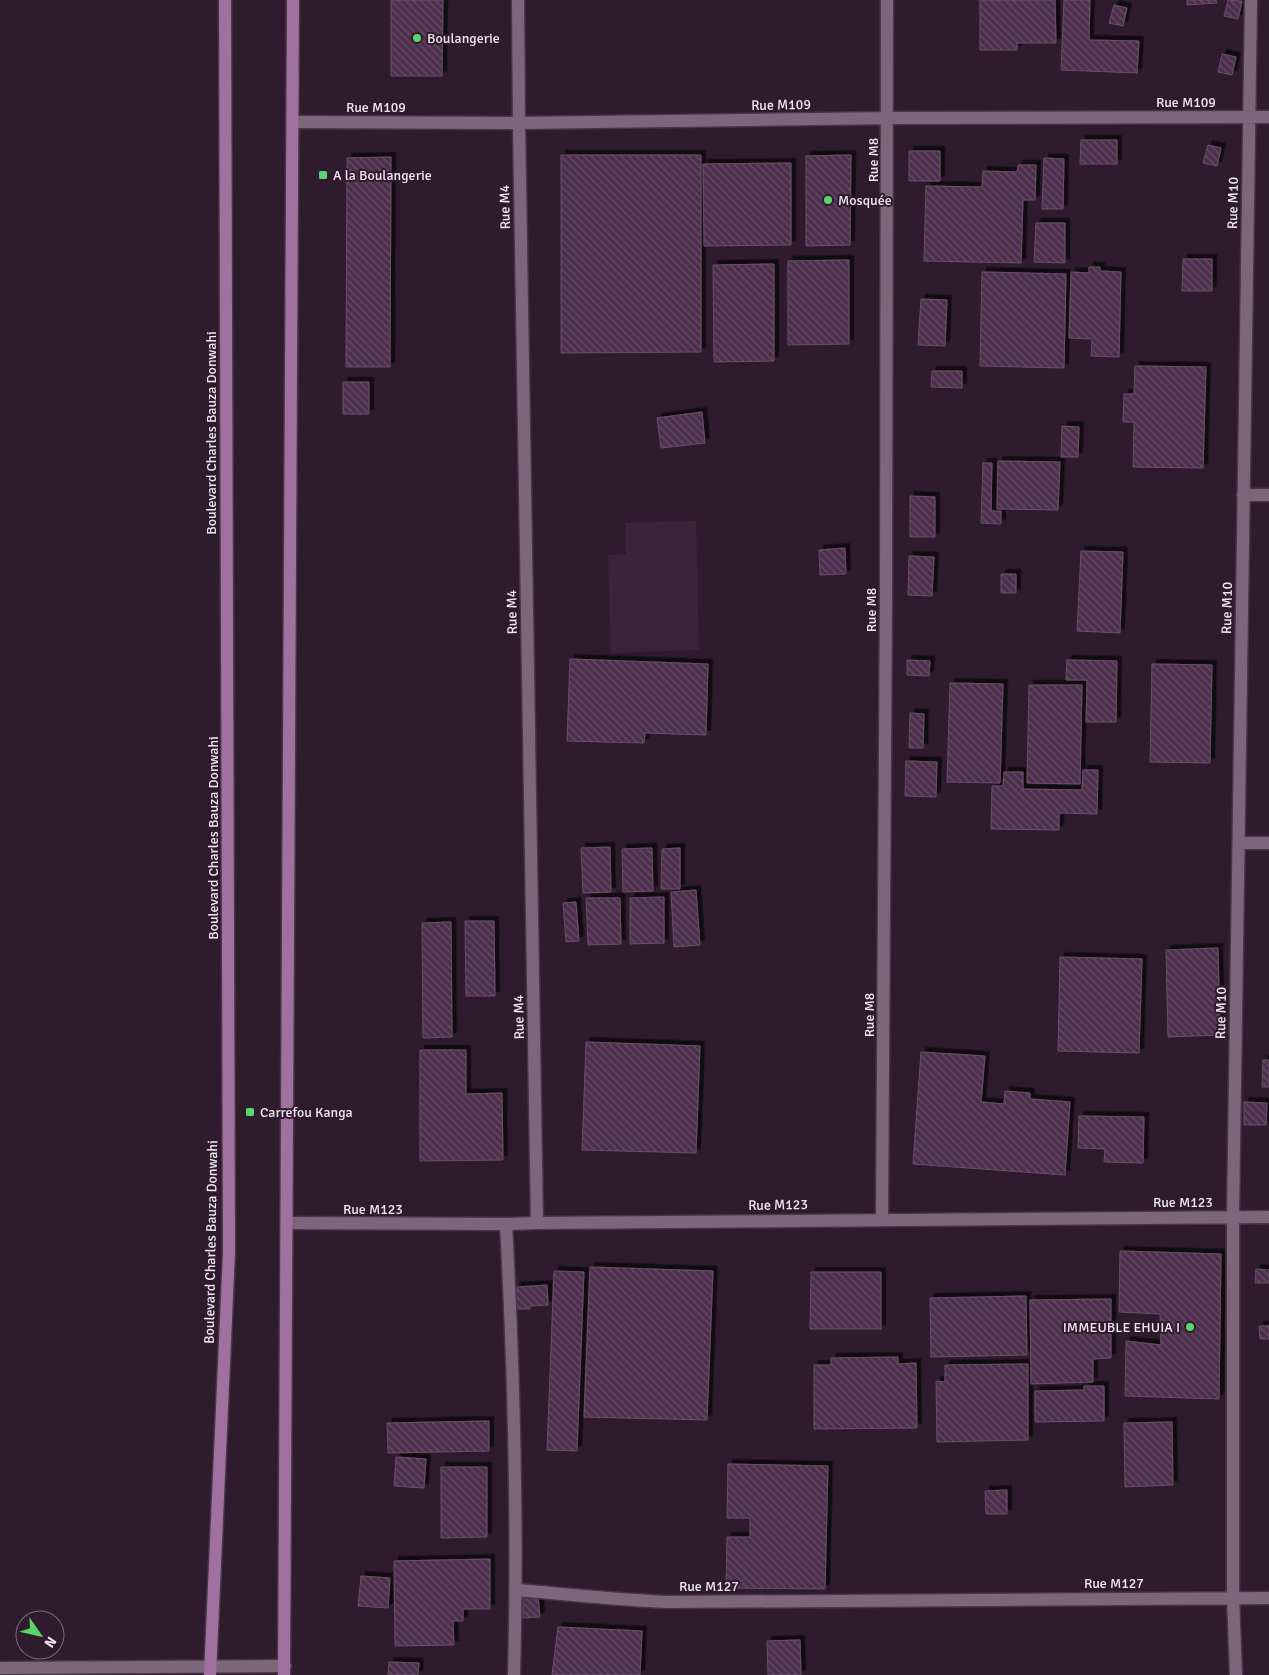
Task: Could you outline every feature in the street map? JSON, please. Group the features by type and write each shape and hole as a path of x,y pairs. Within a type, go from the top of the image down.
{"main road":[{"name":"Boulevard Charles Bauza Donwahi","path":"210,1670 229,1252 225,0"},
{"path":"284,1671 294,0"}],"street":[{"name":"Rue M4","path":"518,0 537,1223"},
{"name":"Rue M8","path":"882,1220 887,0"},
{"name":"Rue M10","path":"1236,1675 1233,1597 1233,1217 1251,0"},
{"name":"Rue M109","path":"294,122 519,123 888,118 1269,117"},
{"path":"1243,495 1269,495"},
{"path":"1239,843 1269,843"},
{"name":"Rue M123","path":"288,1223 506,1224 1269,1217"},
{"path":"506,1224 512,1334 516,1590 514,1675"},
{"name":"Rue M127","path":"516,1590 575,1594 616,1600 669,1602 1269,1598"},
{"path":"0,1668 284,1671"}],"shaded area":[{"path":"696,521 699,650 611,653 608,555 626,554 625,523"}],"building":[{"name":"Boulangerie","path":"391,0 443,0 442,76 391,76"},
{"path":"980,0 1055,0 1056,43 1017,43 1017,50 980,50"},
{"path":"1064,0 1090,0 1089,40 1139,41 1137,73 1061,70"},
{"path":"1187,0 1216,0 1217,3 1187,5"},
{"path":"1228,0 1242,1 1238,19 1224,16"},
{"path":"1114,5 1127,8 1123,26 1109,23"},
{"path":"1222,54 1236,57 1232,75 1218,72"},
{"path":"1081,140 1117,140 1117,164 1080,164"},
{"path":"1208,145 1221,148 1217,166 1203,163"},
{"path":"909,151 940,151 940,181 909,181"},
{"path":"561,155 701,155 701,352 561,353"},
{"name":"Mosquée","path":"851,155 850,245 806,246 806,156"},
{"path":"391,157 390,367 346,367 347,158"},
{"path":"1044,158 1064,159 1063,209 1042,209"},
{"path":"791,163 791,245 704,246 703,164"},
{"path":"1018,165 1036,165 1035,200 1023,200 1021,263 924,261 926,186 982,187 983,171 1017,172"},
{"path":"1036,223 1065,223 1065,263 1034,262"},
{"path":"1183,259 1212,259 1212,291 1182,291"},
{"path":"849,260 849,344 788,345 788,261"},
{"path":"774,264 774,361 714,362 713,265"},
{"path":"1089,267 1100,267 1100,271 1121,272 1119,357 1091,356 1092,339 1069,338 1071,272 1089,273"},
{"path":"982,272 1066,274 1064,368 980,366"},
{"path":"921,299 947,300 945,346 918,345"},
{"path":"1135,366 1206,367 1203,468 1133,467 1134,422 1123,422 1124,394 1134,394"},
{"path":"932,371 962,371 962,388 931,387"},
{"path":"343,382 369,382 369,414 343,414"},
{"path":"702,412 705,443 661,448 657,418"},
{"path":"1062,426 1079,427 1078,457 1061,457"},
{"path":"998,461 1060,462 1058,510 997,509"},
{"path":"983,463 992,463 991,511 1001,511 1001,524 981,523"},
{"path":"910,496 935,497 935,537 910,537"},
{"path":"845,548 846,574 820,575 819,550"},
{"path":"1081,551 1123,552 1120,633 1077,631"},
{"path":"909,556 934,557 932,596 908,595"},
{"path":"1001,574 1016,574 1016,593 1001,593"},
{"path":"570,659 708,664 706,735 645,733 644,743 567,741"},
{"path":"907,660 930,661 929,676 907,675"},
{"path":"1067,660 1117,661 1116,722 1086,722 1087,680 1066,680"},
{"path":"1152,664 1212,665 1210,763 1150,762"},
{"path":"950,683 1003,684 1000,783 947,782"},
{"path":"1029,685 1082,685 1080,784 1027,783"},
{"path":"910,713 924,714 923,748 909,748"},
{"path":"906,761 937,762 936,797 905,796"},
{"path":"1083,770 1098,770 1097,814 1059,813 1059,830 991,829 992,786 1003,786 1004,772 1023,772 1023,789 1082,790"},
{"path":"610,847 611,892 583,893 581,848"},
{"path":"652,848 653,891 623,892 622,849"},
{"path":"680,848 680,889 661,889 662,849"},
{"path":"696,890 700,945 674,947 671,892"},
{"path":"664,897 664,943 630,944 630,898"},
{"path":"586,898 620,898 621,944 588,945"},
{"path":"576,902 579,941 566,942 563,903"},
{"path":"465,921 494,921 495,996 466,996"},
{"path":"451,922 452,1037 423,1038 422,923"},
{"path":"1218,948 1220,1035 1168,1037 1166,950"},
{"path":"1060,957 1142,959 1139,1053 1058,1051"},
{"path":"586,1042 700,1046 696,1153 582,1150"},
{"path":"420,1050 466,1050 466,1094 502,1093 503,1160 420,1161"},
{"path":"921,1052 985,1056 981,1102 1004,1104 1005,1091 1030,1093 1030,1099 1070,1102 1065,1175 913,1164"},
{"path":"1263,1060 1269,1060 1269,1087 1262,1087"},
{"path":"1244,1102 1267,1103 1266,1125 1244,1125"},
{"path":"1079,1116 1144,1117 1143,1163 1104,1162 1105,1149 1078,1148"},
{"name":"IMMEUBLE EHUIA I","path":"1120,1251 1221,1254 1219,1399 1125,1396 1126,1341 1161,1345 1160,1314 1119,1312"},
{"path":"590,1267 713,1271 707,1420 584,1417"},
{"path":"1256,1269 1269,1270 1269,1283 1255,1283"},
{"path":"554,1271 584,1272 577,1451 547,1450"},
{"path":"811,1272 881,1272 881,1329 810,1329"},
{"path":"547,1285 548,1305 530,1306 530,1309 517,1309 516,1287"},
{"path":"1026,1296 1027,1355 931,1357 930,1298"},
{"path":"1111,1299 1111,1358 1093,1359 1093,1382 1031,1384 1030,1300"},
{"path":"1259,1326 1269,1326 1269,1339 1260,1339"},
{"path":"898,1357 898,1364 916,1363 917,1428 814,1429 814,1365 831,1365 831,1358"},
{"path":"1028,1364 1028,1440 937,1442 936,1381 945,1382 945,1365"},
{"path":"1084,1386 1104,1386 1104,1421 1035,1422 1035,1391 1084,1390"},
{"path":"489,1421 489,1451 388,1453 387,1423"},
{"path":"1172,1422 1173,1485 1125,1487 1124,1423"},
{"path":"396,1457 426,1459 424,1488 394,1486"},
{"path":"728,1464 828,1466 825,1589 726,1588 727,1537 750,1537 750,1518 727,1518"},
{"path":"441,1467 487,1467 487,1537 441,1538"},
{"path":"1007,1490 1007,1514 986,1514 985,1491"},
{"path":"490,1559 490,1609 463,1609 463,1621 453,1621 454,1645 395,1646 394,1561"},
{"path":"361,1576 390,1578 388,1608 358,1606"},
{"path":"538,1596 540,1617 523,1618 522,1597"},
{"path":"558,1627 642,1631 640,1675 552,1675"},
{"path":"800,1640 801,1675 768,1675 767,1641"},
{"path":"389,1662 419,1663 418,1675 388,1675"}],"place":[{"name":"Boulangerie","path":"417,38"},
{"name":"A la Boulangerie","path":"323,175"},
{"name":"Mosquée","path":"828,200"},
{"name":"Carrefou Kanga","path":"250,1112"},
{"name":"IMMEUBLE EHUIA I","path":"1190,1327"}]}
